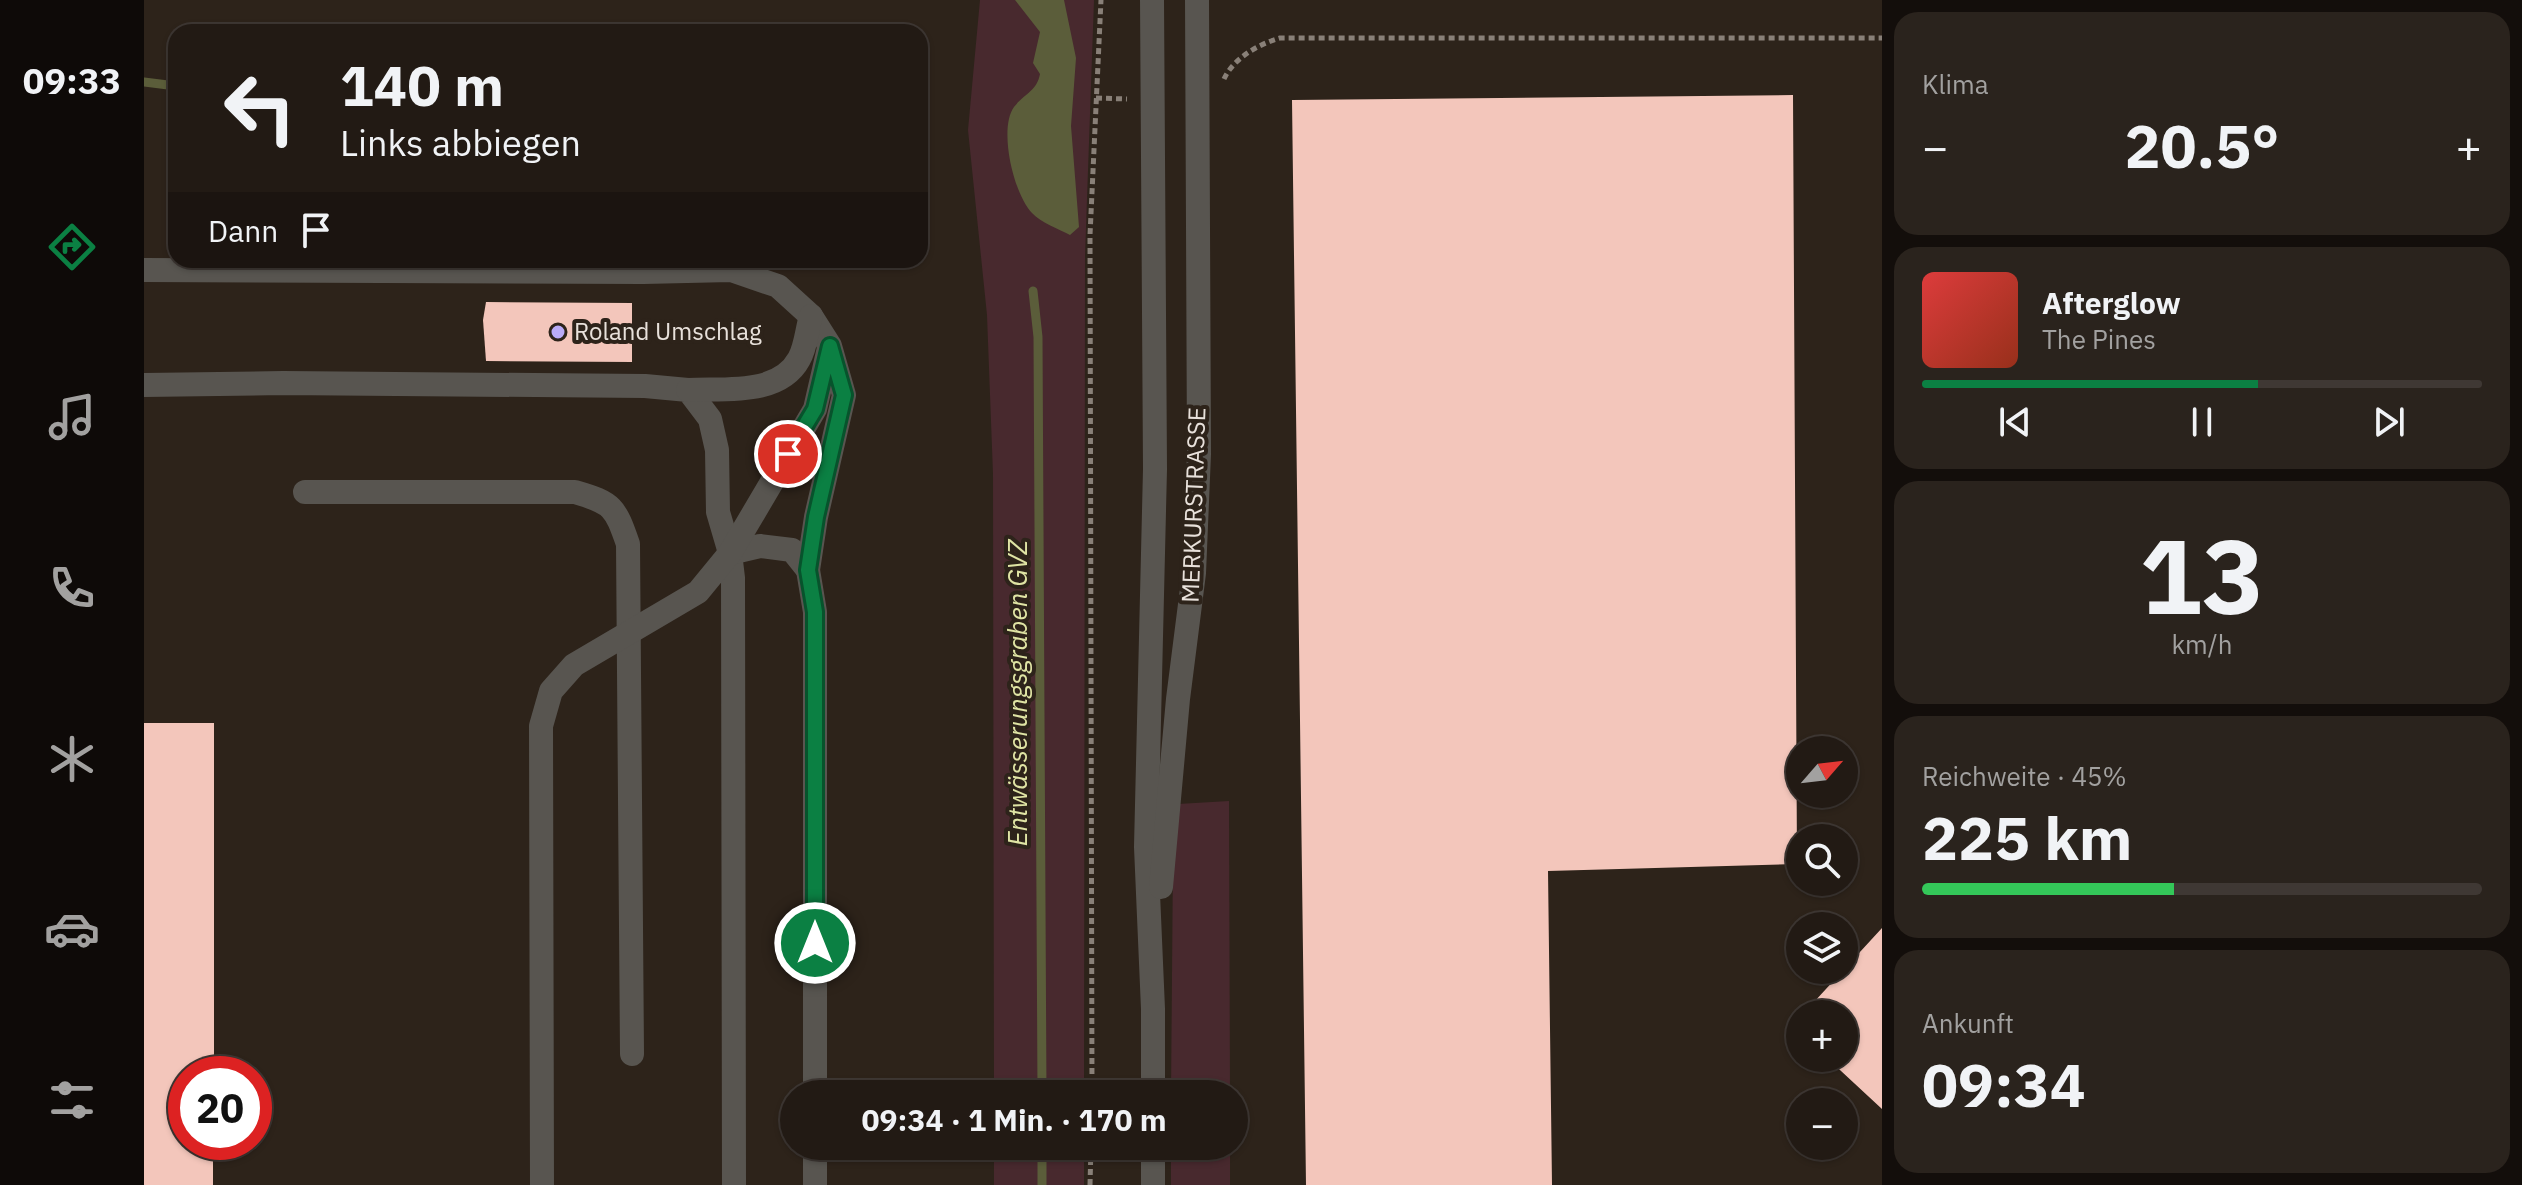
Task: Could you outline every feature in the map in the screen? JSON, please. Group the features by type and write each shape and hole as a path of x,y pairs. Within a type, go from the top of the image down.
{"street":[{"name":"MERKURSTRASSE","path":"1152,0 1155,469 1146,847 1153,1080"},
{"name":"MERKURSTRASSE","path":"1153,1009 1163,854 1194,573 1199,454 1197,0"},
{"path":"144,270 731,270 778,286 811,316 830,346 844,395 816,517 808,570 815,612 815,1080"},
{"path":"144,385 450,384 645,386 688,390 758,387 783,379 799,358 811,316"},
{"path":"542,1185 541,726 551,691 574,665 698,592 730,553 815,409 830,346"},
{"path":"688,390 710,419 717,450 718,512 730,553 733,594 734,1185"},
{"path":"305,492 575,492 599,499 617,513 628,544 632,1054"},
{"path":"730,553 760,546 792,550 808,570"},
{"path":"815,1160 815,1185"},
{"path":"1153,1160 1153,1185"}],"path":[{"path":"1092,1080 1090,235 1101,0"},
{"path":"1197,99 1214,99 1220,94 1229,68 1237,60 1280,38 1882,38"},
{"path":"1096,98 1153,99"},
{"path":"1090,1185 1091,1160"}],"shaded area":[{"path":"980,0 1094,0 1085,256 1084,1080 994,1080 993,474 987,315 968,130"},
{"path":"1015,0 1064,0 1076,58 1071,126 1079,227 1070,235 1032,213 1019,192 1010,162 1009,117 1014,107 1036,84 1040,74 1033,63 1040,32"},
{"path":"1229,801 1230,1080 1171,1080 1173,857 1178,804"},
{"path":"994,1160 1084,1160 1084,1185 994,1185"},
{"path":"1171,1160 1230,1160 1230,1185 1171,1185"}],"building":[{"path":"1793,95 1796,736 1786,736 1786,808 1797,808 1797,824 1786,824 1786,864 1548,871 1552,1185 1306,1185 1292,100"},
{"name":"Roland Umschlag","path":"486,302 632,303 632,362 486,361 483,320"},
{"path":"144,723 214,723 214,1056 168,1056 168,1160 213,1160 213,1185 144,1185"},
{"path":"1882,928 1882,1109 1842,1072 1858,1072 1858,1000 1816,1000 1831,984 1858,984 1858,954"}],"waterway":[{"path":"144,82 168,85"},
{"name":"Entwässerungsgraben GVZ","path":"1033,291 1038,337 1042,1080"},
{"name":"Entwässerungsgraben GVZ","path":"1042,1160 1042,1185"}],"place":[{"name":"Roland Umschlag","path":"558,332"}],"route":[{"path":"788,454 815,409 830,346 844,395 816,517 808,570 815,612 815,943"}]}
